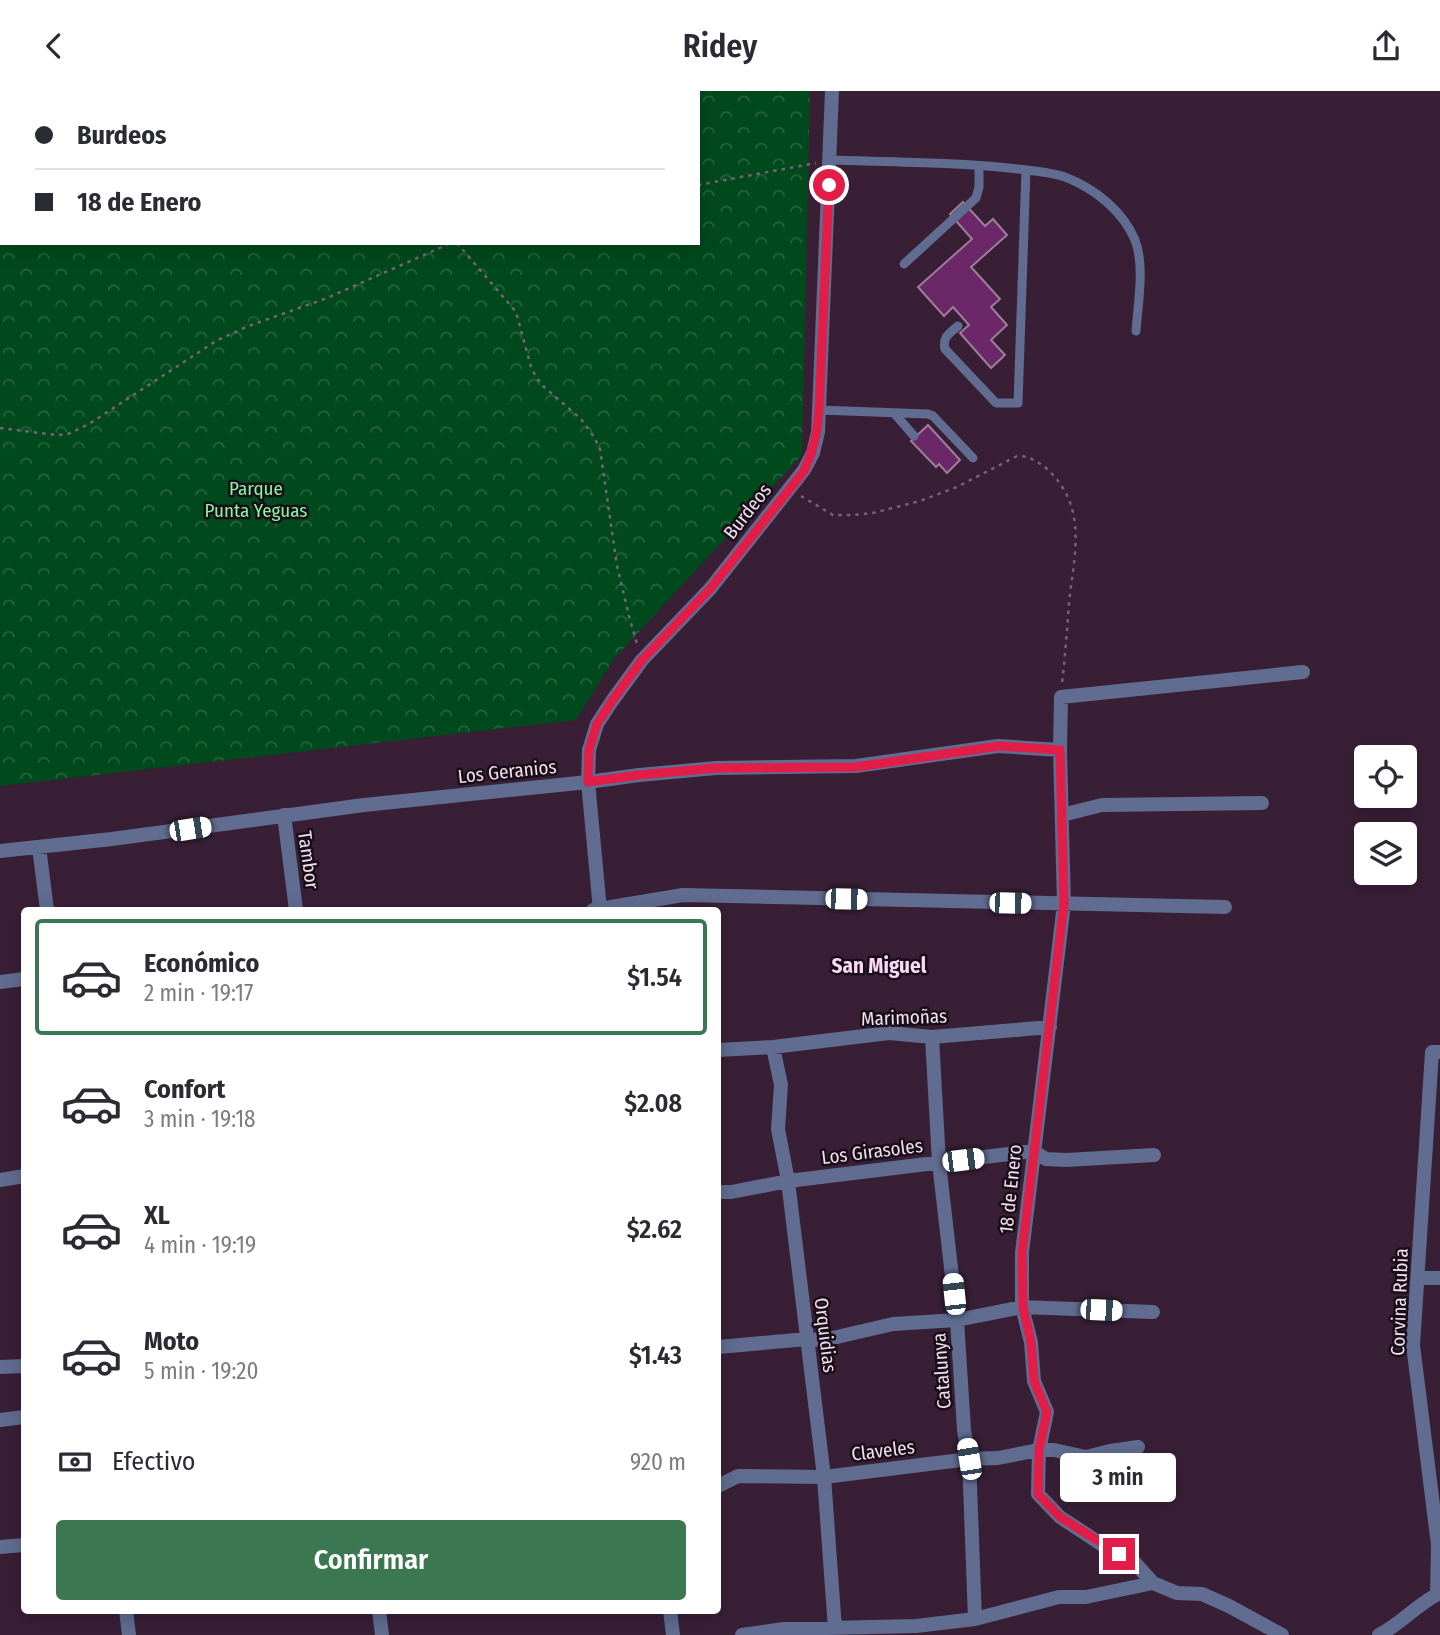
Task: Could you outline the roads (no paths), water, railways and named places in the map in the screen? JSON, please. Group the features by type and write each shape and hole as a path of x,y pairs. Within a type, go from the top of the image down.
{"street":[{"name":"Burdeos","path":"598,907 588,782 589,750 597,724 642,660 710,589 804,471 813,453 818,432 832,91"},
{"name":"18 de Enero","path":"1153,1583 1135,1563 1060,1517 1038,1494 1039,1450 1047,1412 1034,1381 1031,1342 1023,1307 1022,1253 1064,904 1061,697 1303,671"},
{"name":"Los Geranios","path":"0,851 284,815 639,775 716,768 856,767 999,746 1060,750"},
{"path":"1062,815 1102,805 1262,803"},
{"name":"Tambor","path":"284,815 296,907"},
{"path":"38,847 47,907"},
{"path":"615,907 683,895 1225,907"},
{"path":"0,982 21,979"},
{"name":"Marimoñas","path":"721,1050 773,1047 889,1033 932,1037 1049,1027"},
{"name":"Catalunya","path":"932,1037 939,1163 969,1459 975,1619"},
{"name":"Orquidias","path":"773,1047 781,1085 778,1129 788,1181 824,1477 835,1629"},
{"name":"Corvina Rubia","path":"1436,1052 1413,1345 1438,1545 1438,1594"},
{"name":"Los Girasoles","path":"721,1192 788,1181 1033,1151 1046,1159 1066,1160 1154,1155"},
{"path":"0,1180 21,1176"},
{"path":"1424,1179 1440,1179"},
{"path":"1418,1278 1440,1278"},
{"path":"721,1347 807,1339 824,1341 893,1324 957,1320 1023,1307 1153,1312"},
{"path":"0,1367 21,1366"},
{"path":"0,1420 21,1417"},
{"name":"Claveles","path":"721,1484 738,1476 824,1477 969,1459 998,1458 1039,1450 1054,1450 1086,1457 1138,1447"},
{"path":"0,1547 21,1545"},
{"path":"742,1635 784,1629 916,1626 975,1619 1059,1597 1086,1597 1153,1583 1177,1593 1202,1594 1229,1605 1282,1635"},
{"path":"1379,1635 1400,1623 1438,1594"},
{"path":"126,1614 129,1635"},
{"path":"379,1614 382,1635"},
{"path":"670,1614 673,1635"}],"lane":[{"path":"830,160 1026,170 1063,176 1092,190 1128,226 1136,243 1140,262 1136,331"},
{"path":"904,264 975,198 979,187 979,166"},
{"path":"958,326 946,337 943,343 945,349 996,403 1018,403 1026,170"},
{"path":"819,410 933,416 973,458"},
{"path":"894,413 914,436"}],"district":[{"name":"San Miguel","path":"879,966"}],"park label":[{"name":"Parque Punta Yeguas","path":"256,499"}]}
